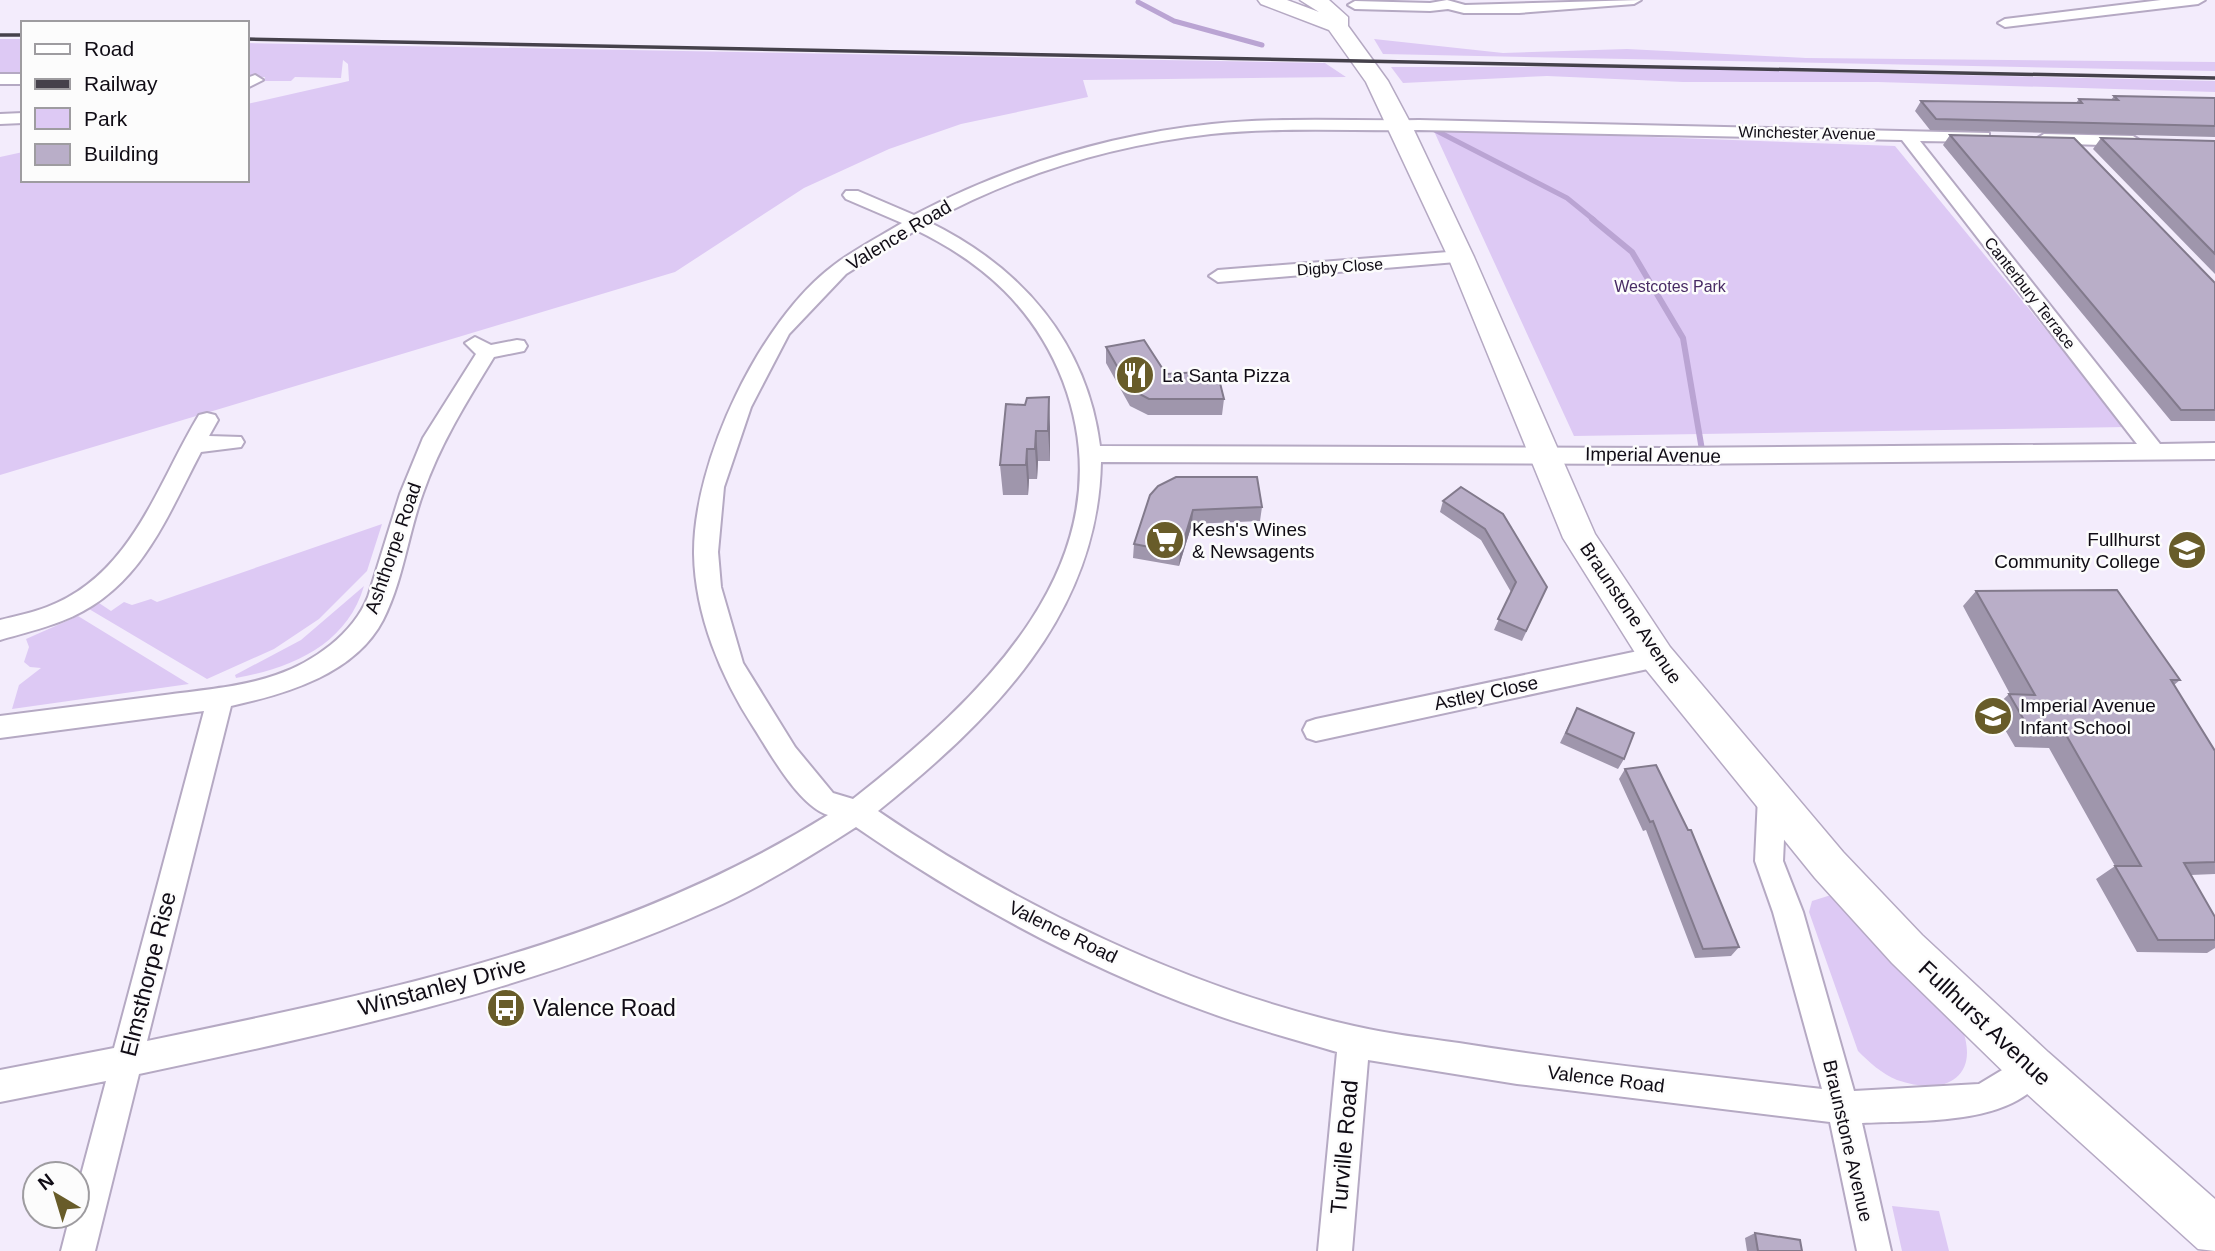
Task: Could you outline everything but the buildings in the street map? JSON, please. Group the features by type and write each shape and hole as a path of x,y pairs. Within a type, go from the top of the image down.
{"street":[{"path":"1277,1 1329,7 1430,8 1447,2 1464,9 1520,9 1634,0"},
{"path":"2005,23 2198,0"},
{"name":"Braunstone Avenue","path":"1329,7 1377,81 1400,126 1461,257 1543,454 1591,558 1657,657 1772,797 1768,832 1769,861 1788,912 1843,1108 1874,1251"},
{"path":"0,79 21,79"},
{"path":"0,119 21,118"},
{"name":"Winchester Avenue","path":"1400,126 2003,138"},
{"name":"Valence Road","path":"1400,126 1213,129 1137,140 1054,161 969,193 917,221 839,270 781,331 736,419 713,487 706,552 709,587 717,624 731,664 755,708 786,755 824,802 857,813 956,876 1078,942 1206,997 1354,1042 1517,1068 1843,1108 1979,1100 1999,1093 2032,1068"},
{"name":"Canterbury Terrace","path":"1907,135 2154,451"},
{"path":"2031,138 2157,142"},
{"path":"2072,140 2091,160"},
{"name":"Winstanley Drive","path":"0,1086 125,1064 414,996 523,966 630,930 728,889 788,858 857,813 957,731 1021,657 1060,593 1082,547 1091,503 1087,431 1066,356 1037,312 1008,279 977,254 917,221 852,195"},
{"name":"Digby Close","path":"1218,276 1461,257"},
{"name":"Ashthorpe Road","path":"0,727 220,698 282,684 353,641 366,625 380,597 411,494 434,438 481,348 517,346"},
{"path":"0,630 55,614 91,595 118,573 138,550 192,445 208,420"},
{"path":"192,445 233,442"},
{"name":"Imperial Avenue","path":"1090,454 1666,456 2215,451"},
{"name":"Astley Close","path":"1316,730 1657,657"},
{"name":"Elmsthorpe Rise","path":"78,1251 220,698"},
{"name":"Fullhurst Avenue","path":"1772,797 1829,866 1907,949 2032,1068 2215,1232"},
{"name":"Turville Road","path":"1335,1251 1354,1042"}],"green space":[{"path":"0,39 21,39 21,74 0,74"},
{"path":"1374,39 1503,53 1627,49 1806,58 2215,62 2215,71 1383,54"},
{"path":"248,43 1325,63 1346,77 1083,80 1088,97 961,124 889,149 804,188 675,272 0,475 0,157 21,152 21,182 248,182 248,104 349,81 348,64 343,60 341,78 295,77 291,81 264,81 265,77 248,78"},
{"path":"1391,67 1607,67 2215,81 2215,92 1878,82 1683,82 1547,76 1403,83"},
{"name":"Westcotes Park","path":"1433,129 1895,146 2126,427 1574,436"},
{"path":"382,524 367,571 319,619 274,649 207,679 89,609 99,603 111,611 124,602 132,605 151,599 157,602"},
{"path":"364,586 345,623 315,650 278,668 236,678 235,675 301,640"},
{"path":"78,616 189,684 12,709 19,685 41,668 30,667 24,662 29,647 26,639"},
{"path":"1831,895 1960,1023 1967,1057 1956,1078 1945,1084 1915,1085 1897,1080 1881,1071 1858,1051 1809,912 1812,901"},
{"path":"1892,1206 1939,1211 1949,1251 1902,1251"}],"waterway":[{"path":"1138,2 1174,21 1262,45"},
{"path":"1433,129 1567,198 1594,220"},
{"path":"1592,219 1632,252 1683,338 1702,450"}],"railway":[{"path":"0,35 21,35"},
{"path":"248,39 2215,78"}],"place":[{"name":"La Santa Pizza","path":"1135,375"},
{"name":"Kesh's Wines & Newsagents","path":"1165,540"},
{"name":"Fullhurst Community College","path":"2187,550"},
{"name":"Imperial Avenue Infant School","path":"1993,716"},
{"name":"Valence Road","path":"506,1008"}]}
